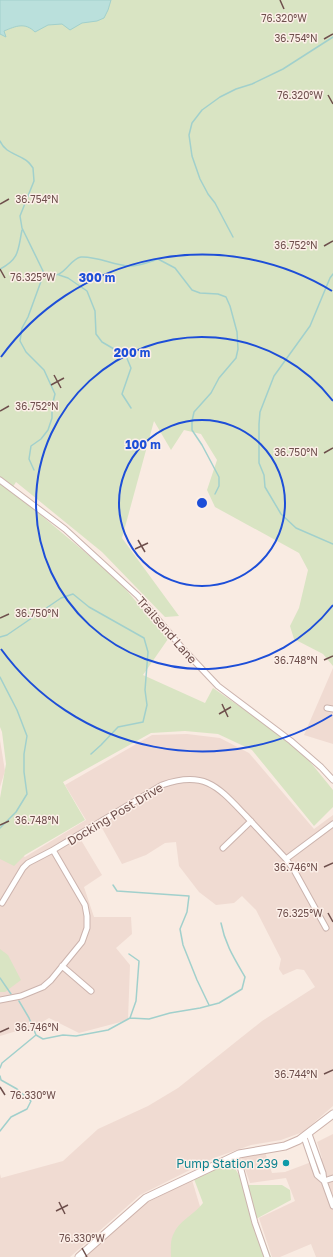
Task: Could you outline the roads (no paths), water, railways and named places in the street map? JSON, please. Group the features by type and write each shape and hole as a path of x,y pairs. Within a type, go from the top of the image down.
{"street":[{"name":"Trailsend Lane","path":"0,480 65,529 138,596 182,650 218,686 291,741 333,780"},
{"name":"Docking Post Drive","path":"2,903 23,868 28,863 53,850 162,785 177,780 188,779 199,780 220,789 251,821 286,859 294,870 326,928"},
{"path":"223,848 251,821"},
{"path":"286,859 333,824"},
{"path":"0,1000 21,996 43,987 82,942 87,928 85,905 53,850"},
{"path":"62,966 91,991"},
{"path":"79,1257 146,1198 234,1156 290,1144 307,1135 333,1114"},
{"path":"307,1135 323,1173 324,1181 331,1194 333,1206"},
{"path":"234,1156 240,1166 255,1223 267,1257"},
{"path":"324,1181 333,1178"}],"water":[{"path":"0,0 111,0 104,18 97,21 82,23 70,30 62,24 48,25 35,32 28,27 16,26 4,31 6,37 0,34"}],"waterway":[{"path":"233,237 200,179 192,156 189,135 192,123 202,110 220,97 283,69 333,37"},
{"path":"0,141 4,148 25,160 33,168 34,181 20,216 22,228 44,273 28,317 22,328 20,341 26,352 44,370 55,394 52,406 52,418 48,430 41,439 31,446 29,459 34,470"},
{"path":"0,269 7,265 15,257 19,248 22,230"},
{"path":"44,273 51,275 61,273 76,259 81,257 94,258 124,266 140,265 158,259 175,268 192,290 200,293 218,294 226,297 237,332 238,349 236,358 219,378 211,393 194,412 192,421 192,430 219,477 219,486 215,494"},
{"path":"333,274 310,326 274,376 260,412 259,424 259,463 264,475 265,487 281,514 296,528 333,544"},
{"path":"59,275 68,278 87,291 95,311 96,334 102,342 126,356 131,368 122,394 131,408"},
{"path":"0,637 7,635 61,598 73,594 89,607 144,638 148,652 145,690 147,705 143,722 118,727 91,754"},
{"path":"0,677 17,710 27,736 24,754 24,772 27,794 16,812 0,828"},
{"path":"113,885 117,891 189,896 187,912 180,929 183,945 209,1005"},
{"path":"19,1001 29,1018 36,1035 43,1039 63,1035 76,1036 108,1030 130,1018 149,1019 219,1003 242,989 245,977 227,944 221,923"},
{"path":"129,954 139,961 136,1001 130,1018"},
{"path":"0,978 11,994"},
{"path":"0,1068 2,1063 36,1035"},
{"path":"0,1076 1,1080 17,1089 31,1101 27,1109 11,1117 0,1131"}],"place":[{"name":"Pump Station 239","path":"286,1163"}]}
